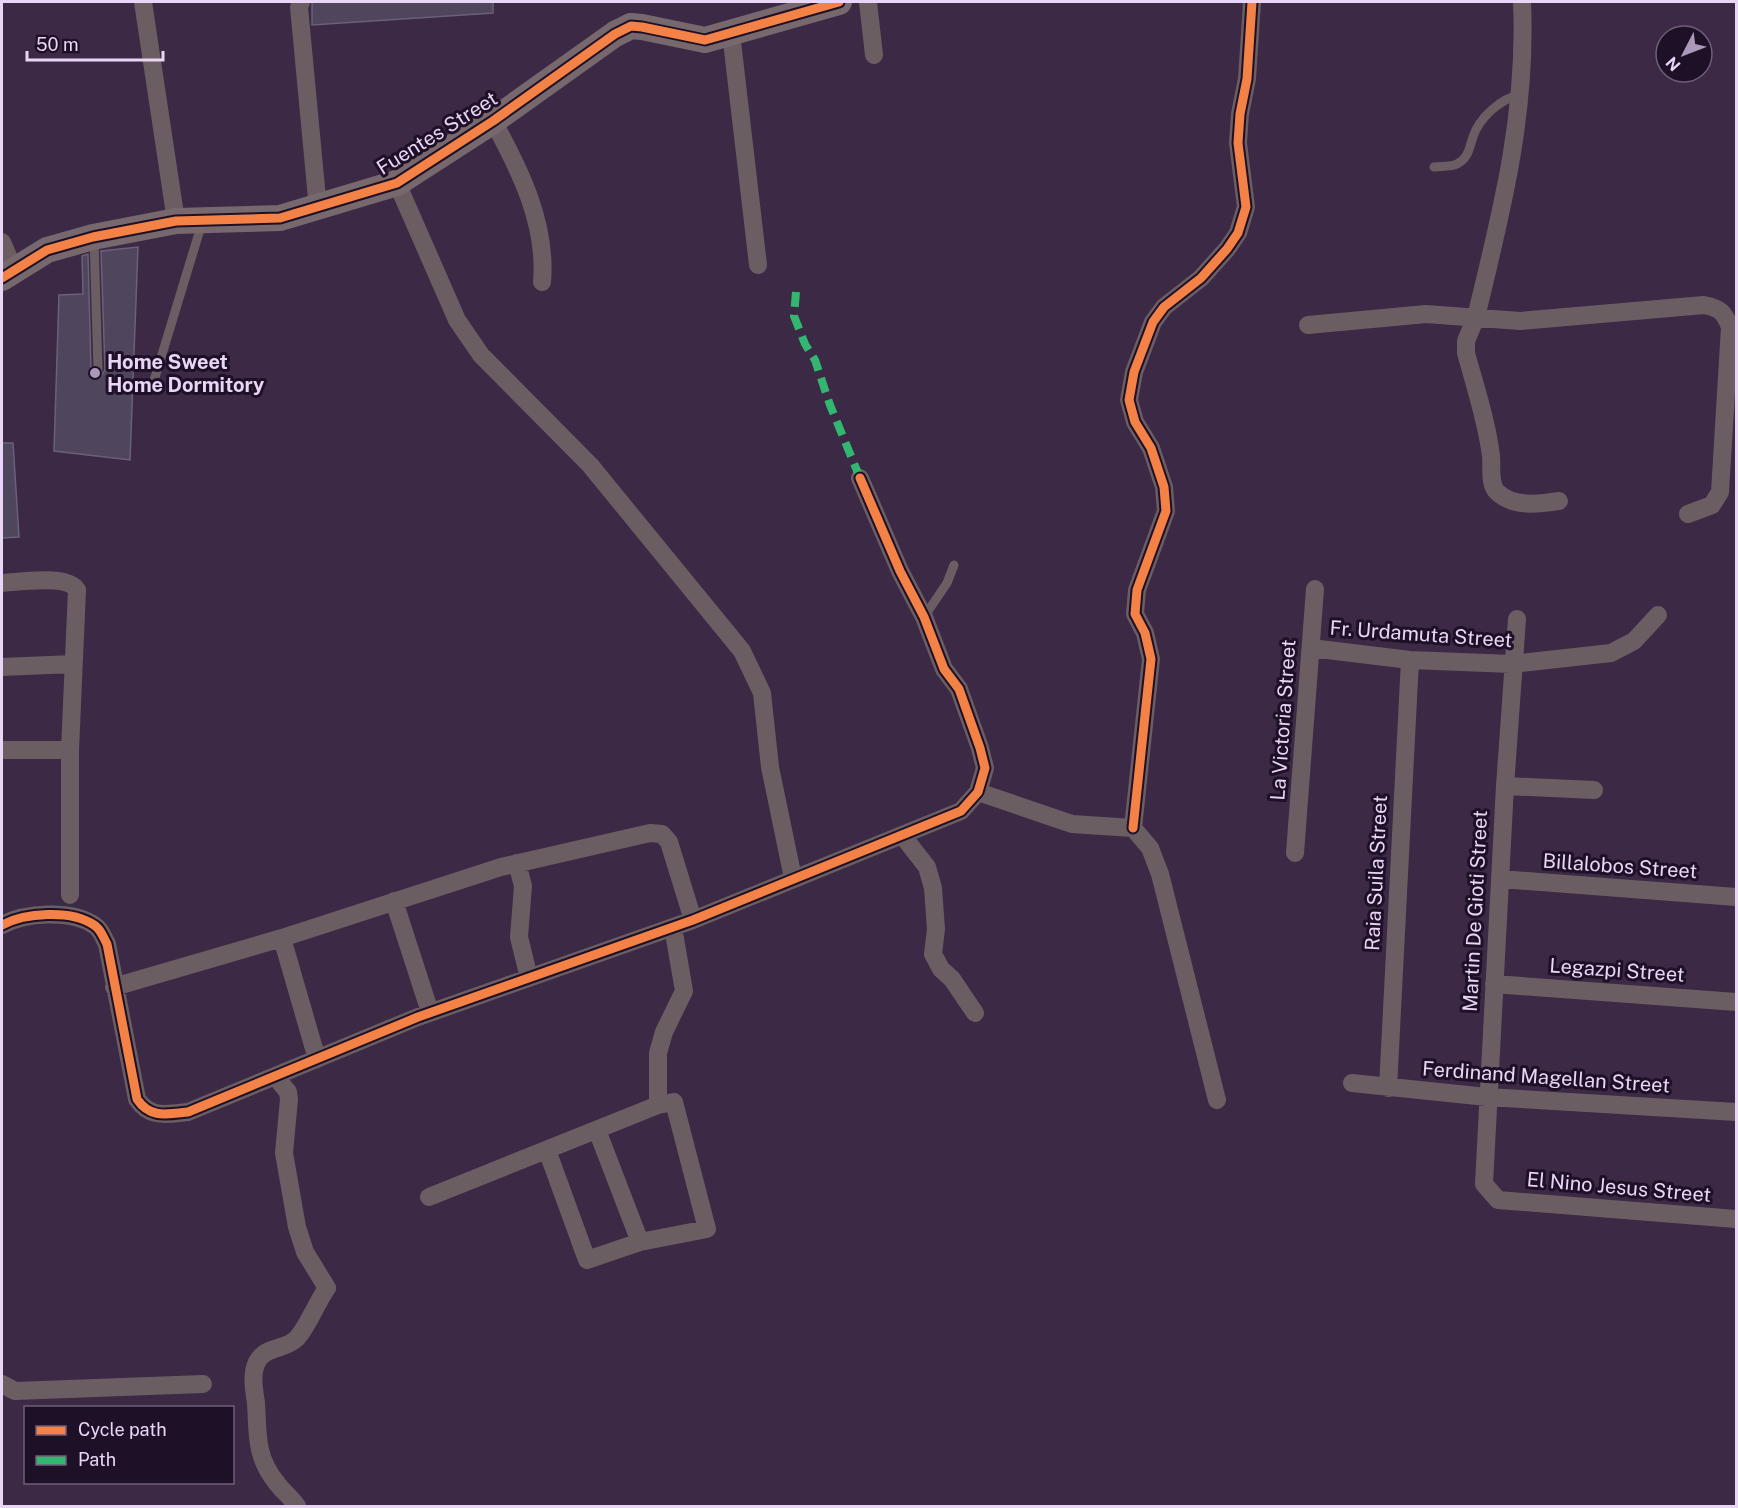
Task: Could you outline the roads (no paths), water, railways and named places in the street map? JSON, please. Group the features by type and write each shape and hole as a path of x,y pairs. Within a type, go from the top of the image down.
{"street":[{"path":"143,2 176,221"},
{"path":"301,2 299,7 318,208"},
{"path":"868,2 874,55"},
{"path":"1132,828 1151,659 1145,633 1135,614 1137,590 1166,511 1164,487 1151,448 1136,422 1129,400 1134,372 1154,322 1164,307 1201,278 1238,233 1246,207 1238,143 1240,114 1247,79 1252,2"},
{"path":"1522,2 1520,95 1513,157 1476,317 1466,341 1466,353 1491,454 1493,485 1509,500 1529,505 1559,501"},
{"name":"Fuentes Street","path":"8,274 47,250 93,237 176,221 280,218 397,183 493,121 615,34 631,26 705,40 731,33 787,9 829,3"},
{"path":"731,33 758,265"},
{"path":"493,121 521,172 529,196 543,265 542,282"},
{"path":"397,183 457,321 481,355 590,465 746,658 762,693 770,767 793,878"},
{"path":"2,242 8,274"},
{"path":"1308,326 1426,314 1520,321 1704,305 1716,307 1725,313 1730,327 1731,384 1720,492 1712,505 1688,514"},
{"path":"2,925 14,918 56,914 92,923 100,931 107,944 137,1099 149,1111 158,1115 188,1112 430,1012 693,920 961,811 978,792 985,768 980,748 958,689 944,669 924,617 900,571 860,478"},
{"path":"2,583 62,580 74,586 76,590 70,750 70,895"},
{"name":"La Victoria Street","path":"1295,853 1315,590"},
{"name":"Fr. Urdamuta Street","path":"1311,648 1410,660 1512,664 1611,653 1634,641 1658,615"},
{"name":"Martin De Gioti Street","path":"1498,1200 1484,1184 1512,664 1517,619"},
{"name":"Raia Suila Street","path":"1388,1088 1410,660"},
{"path":"2,667 73,664"},
{"path":"2,750 70,750"},
{"path":"1505,786 1594,790"},
{"path":"978,792 1072,824 1132,828 1150,849 1160,874 1217,1100"},
{"path":"114,987 282,938 517,863 656,832 669,842 693,920"},
{"path":"902,835 927,867 933,888 936,929 933,954 975,1013"},
{"path":"517,863 523,886 519,937 529,978"},
{"name":"Billalobos Street","path":"1500,879 1737,897"},
{"path":"394,901 430,1012"},
{"path":"658,1105 658,1053 664,1032 684,992 673,927"},
{"path":"282,938 317,1059"},
{"name":"Legazpi Street","path":"1494,984 1737,1002"},
{"path":"275,1076 288,1092 284,1153 299,1240 327,1288 301,1335 288,1345 270,1350 263,1355 254,1372 255,1430 259,1449 274,1481 297,1506"},
{"name":"Ferdinand Magellan Street","path":"1352,1083 1487,1097 1737,1112"},
{"path":"429,1197 658,1105 674,1102 707,1228 640,1242 587,1260 547,1150"},
{"path":"597,1130 640,1242"},
{"name":"El Nino Jesus Street","path":"1498,1200 1737,1219"},
{"path":"2,1384 15,1391 203,1384"}],"lane":[{"path":"1434,167 1457,165 1470,152 1473,135 1482,120 1509,97 1520,95"},
{"path":"153,384 202,220"},
{"path":"93,237 98,370"},
{"path":"924,617 947,583 954,565"}],"place":[{"name":"Home Sweet Home Dormitory","path":"95,373"}]}
